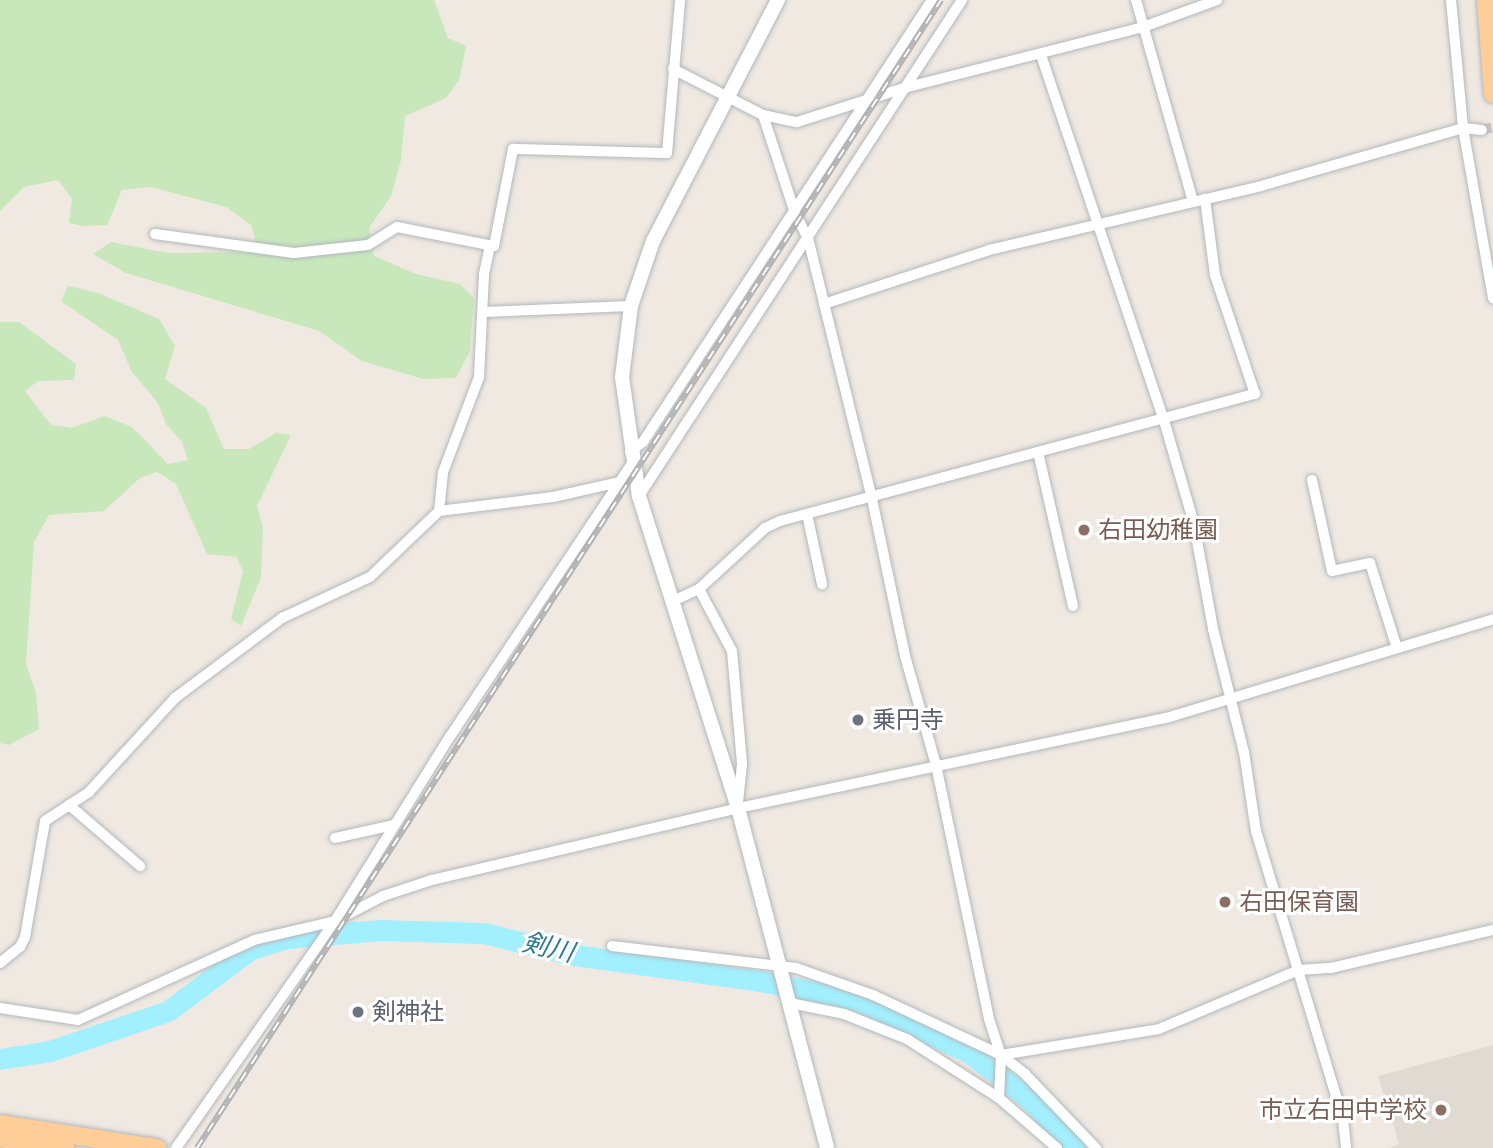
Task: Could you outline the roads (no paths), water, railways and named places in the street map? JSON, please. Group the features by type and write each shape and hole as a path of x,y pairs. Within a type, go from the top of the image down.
{"highway":[{"path":"1486,0 1493,94"},
{"path":"0,1124 157,1148"},
{"path":"0,1138 65,1148"}],"street":[{"path":"155,234 294,253 368,244 397,227 494,246 513,149 667,153 680,0"},
{"path":"778,0 653,241 631,306 622,377 631,458 639,496 738,808 827,1148"},
{"path":"176,1148 335,921 393,825 620,482 631,458 795,213 932,0"},
{"path":"639,496 962,0"},
{"path":"1136,0 1192,201"},
{"path":"673,69 763,115 797,122 904,88 1143,27 1217,0"},
{"path":"1451,0 1463,128 1493,298"},
{"path":"1041,55 1100,222 1163,417 1194,524 1232,700 1256,831 1343,1119 1346,1148"},
{"path":"763,115 795,213 808,238 872,499 905,656 936,765 989,1018 1001,1061 999,1095"},
{"path":"824,304 989,250 1205,199 1463,128 1482,130"},
{"path":"673,601 699,589 765,528 807,514 872,499 1163,417 1255,394 1215,275 1205,199"},
{"path":"439,511 443,472 479,377 490,245"},
{"path":"483,313 631,306"},
{"path":"1038,452 1073,607"},
{"path":"1312,480 1332,571 1370,563 1396,645"},
{"path":"0,963 20,947 24,937 40,831 53,813 89,792 175,698 282,618 370,577 439,511 553,498 620,482"},
{"path":"807,514 822,584"},
{"path":"699,589 732,651 742,764 738,808"},
{"path":"0,1008 78,1020 254,940 335,921 383,896 432,880 738,808 1166,718 1232,700 1396,645 1493,619"},
{"path":"69,805 140,866"},
{"path":"335,838 393,825"},
{"path":"1001,1061 1159,1029 1299,970 1331,968 1493,930"},
{"path":"612,946 781,970 873,995 1025,1074 1096,1148"},
{"path":"789,1001 844,1014 906,1039 999,1095 1056,1148"}],"waterway":[{"name":"剣川","path":"0,1059 50,1051 168,1011 251,949 287,938 380,930 484,933 568,954 761,981 859,1001 968,1052 1029,1099 1075,1148"}],"tunnel":[{"path":"1482,130 1493,127"}],"railway":[{"path":"197,1148 941,0"}],"place":[{"name":"右田幼稚園","path":"1084,530"},
{"name":"乗円寺","path":"858,720"},
{"name":"右田保育園","path":"1225,902"},
{"name":"剣神社","path":"358,1012"},
{"name":"市立右田中学校","path":"1441,1110"}]}
